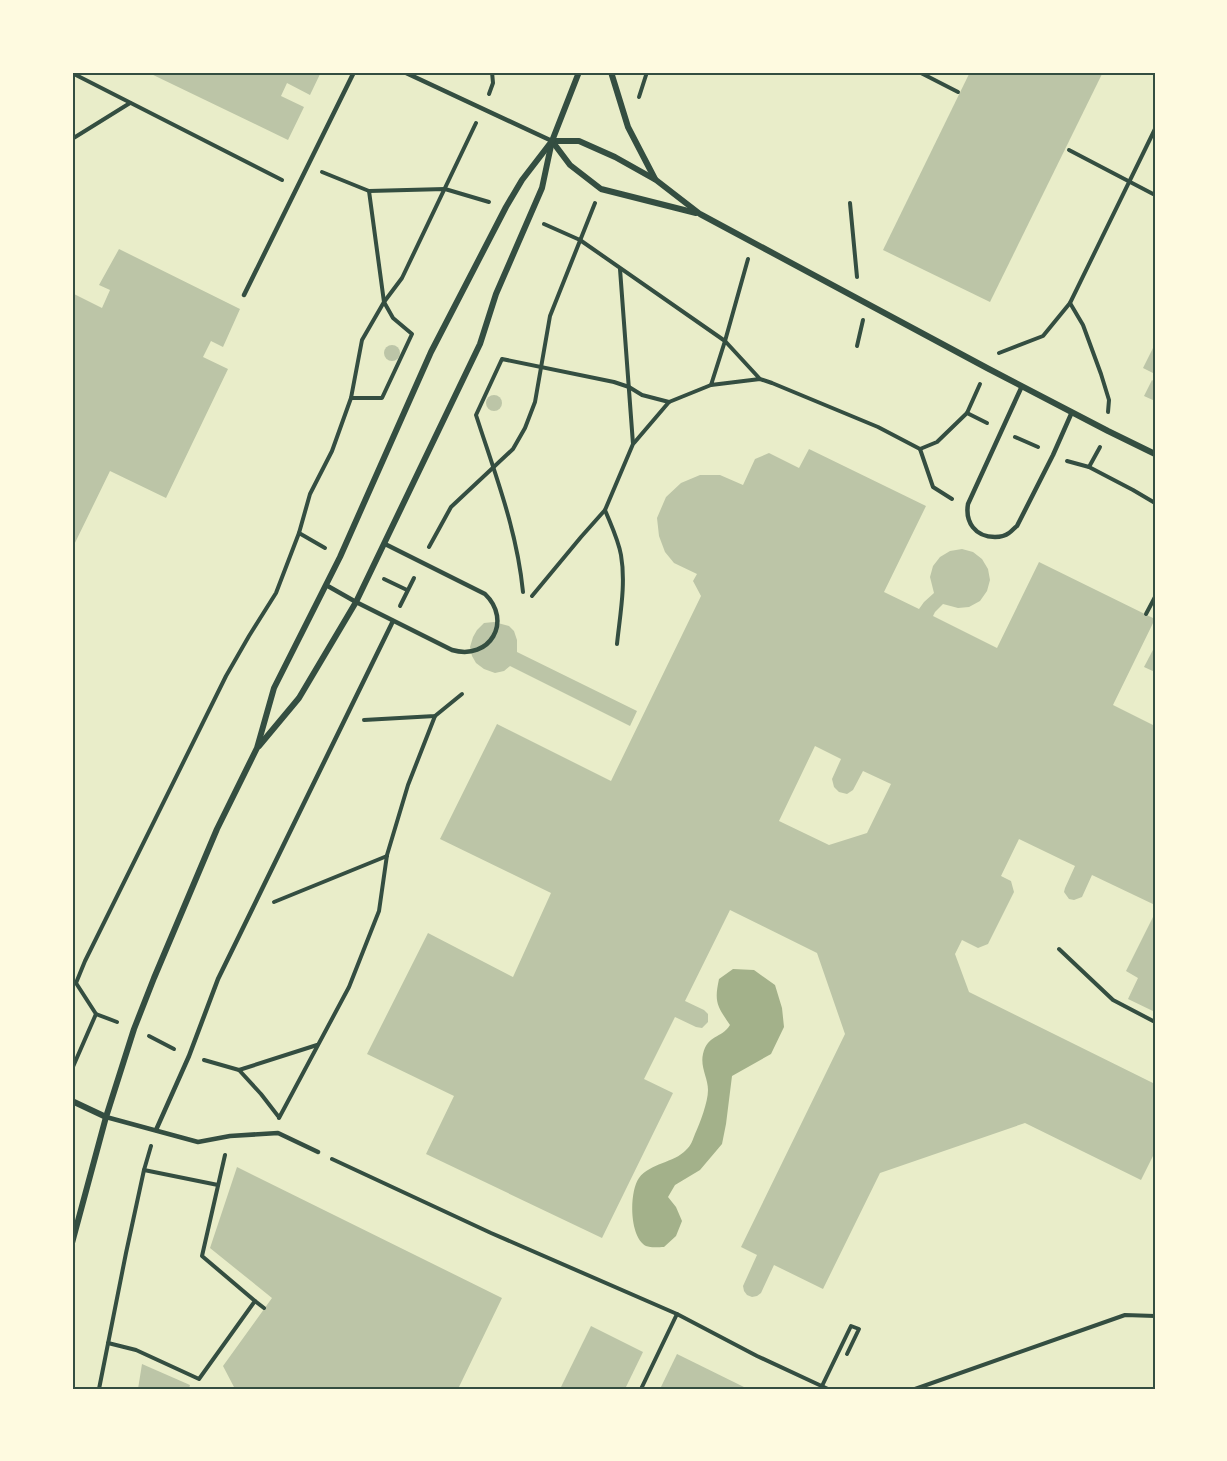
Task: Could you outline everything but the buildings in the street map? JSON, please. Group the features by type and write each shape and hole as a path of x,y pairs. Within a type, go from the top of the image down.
{"street":[{"path":"257,748 299,698 356,602 385,544 480,344 496,294 542,188 552,141 579,72"},
{"path":"611,72 628,127 656,180"},
{"path":"552,141 579,141 615,157 656,180 700,214 987,368 1155,454"},
{"path":"552,141 570,165 601,189 700,214"},
{"path":"72,1243 106,1117 134,1029 217,829 257,748 274,688 326,585 437,342 506,207 522,180 552,141"},
{"path":"72,1101 106,1117"}],"lane":[{"path":"244,294 354,72"},
{"path":"404,72 416,75 552,141"},
{"path":"1022,386 971,494 966,512 974,531 992,537 1002,536 1017,526 1072,412"},
{"path":"326,585 458,652 471,652 488,644 495,633 498,615 490,598 385,544"},
{"path":"156,1130 189,1056 218,979 393,621"},
{"path":"106,1117 198,1142 230,1136 278,1133 318,1152"}],"path":[{"path":"76,983 226,676 276,593 299,533 310,494 332,451 351,398 362,340 384,302 402,278 483,109 493,83 492,72"},
{"path":"628,127 647,72"},
{"path":"919,72 957,92"},
{"path":"72,73 297,187"},
{"path":"72,139 131,103"},
{"path":"967,414 994,355 1043,336 1070,303 1155,129"},
{"path":"1069,150 1155,195"},
{"path":"393,621 451,507 513,449 525,428 535,402 549,316 601,189"},
{"path":"351,398 382,398 412,334 393,318 384,302 369,191"},
{"path":"849,203 861,300"},
{"path":"711,385 748,260 747,239"},
{"path":"620,269 633,444"},
{"path":"1070,303 1083,325 1109,400 1108,431"},
{"path":"725,341 760,379"},
{"path":"523,592 521,568 510,518 476,415 502,359 614,382 642,395 669,402"},
{"path":"532,596 605,510 633,444 669,402 711,385 760,379 878,427 920,449 933,488 957,502 966,512"},
{"path":"1111,478 1155,503"},
{"path":"605,510 621,555 623,580 617,644"},
{"path":"1146,615 1155,597"},
{"path":"278,1133 279,1117 349,987 379,911 387,855 408,785 435,716 462,694"},
{"path":"345,721 435,716"},
{"path":"251,912 387,855"},
{"path":"1059,949 1113,1000 1155,1022"},
{"path":"72,978 96,1014 134,1029 189,1056 239,1070 279,1117"},
{"path":"72,1069 96,1014"},
{"path":"239,1070 317,1045"},
{"path":"99,1389 144,1170 156,1130"},
{"path":"230,1136 201,1256 264,1308"},
{"path":"318,1152 491,1233 676,1314 757,1356 828,1389"},
{"path":"144,1170 218,1185"},
{"path":"108,1343 136,1350 199,1379 255,1301"},
{"path":"641,1389 676,1314"},
{"path":"915,1389 1125,1315 1155,1316"},
{"path":"822,1386 852,1326 859,1329 848,1354"}],"shaded area":[{"path":"733,969 754,970 775,985 782,1008 784,1027 771,1054 732,1076 722,1144 700,1170 675,1185 668,1197 676,1207 682,1221 676,1236 664,1247 646,1246 636,1234 632,1214 633,1193 639,1178 644,1173 675,1158 692,1142 708,1095 703,1054 708,1043 730,1025 718,1004 719,979"}]}
